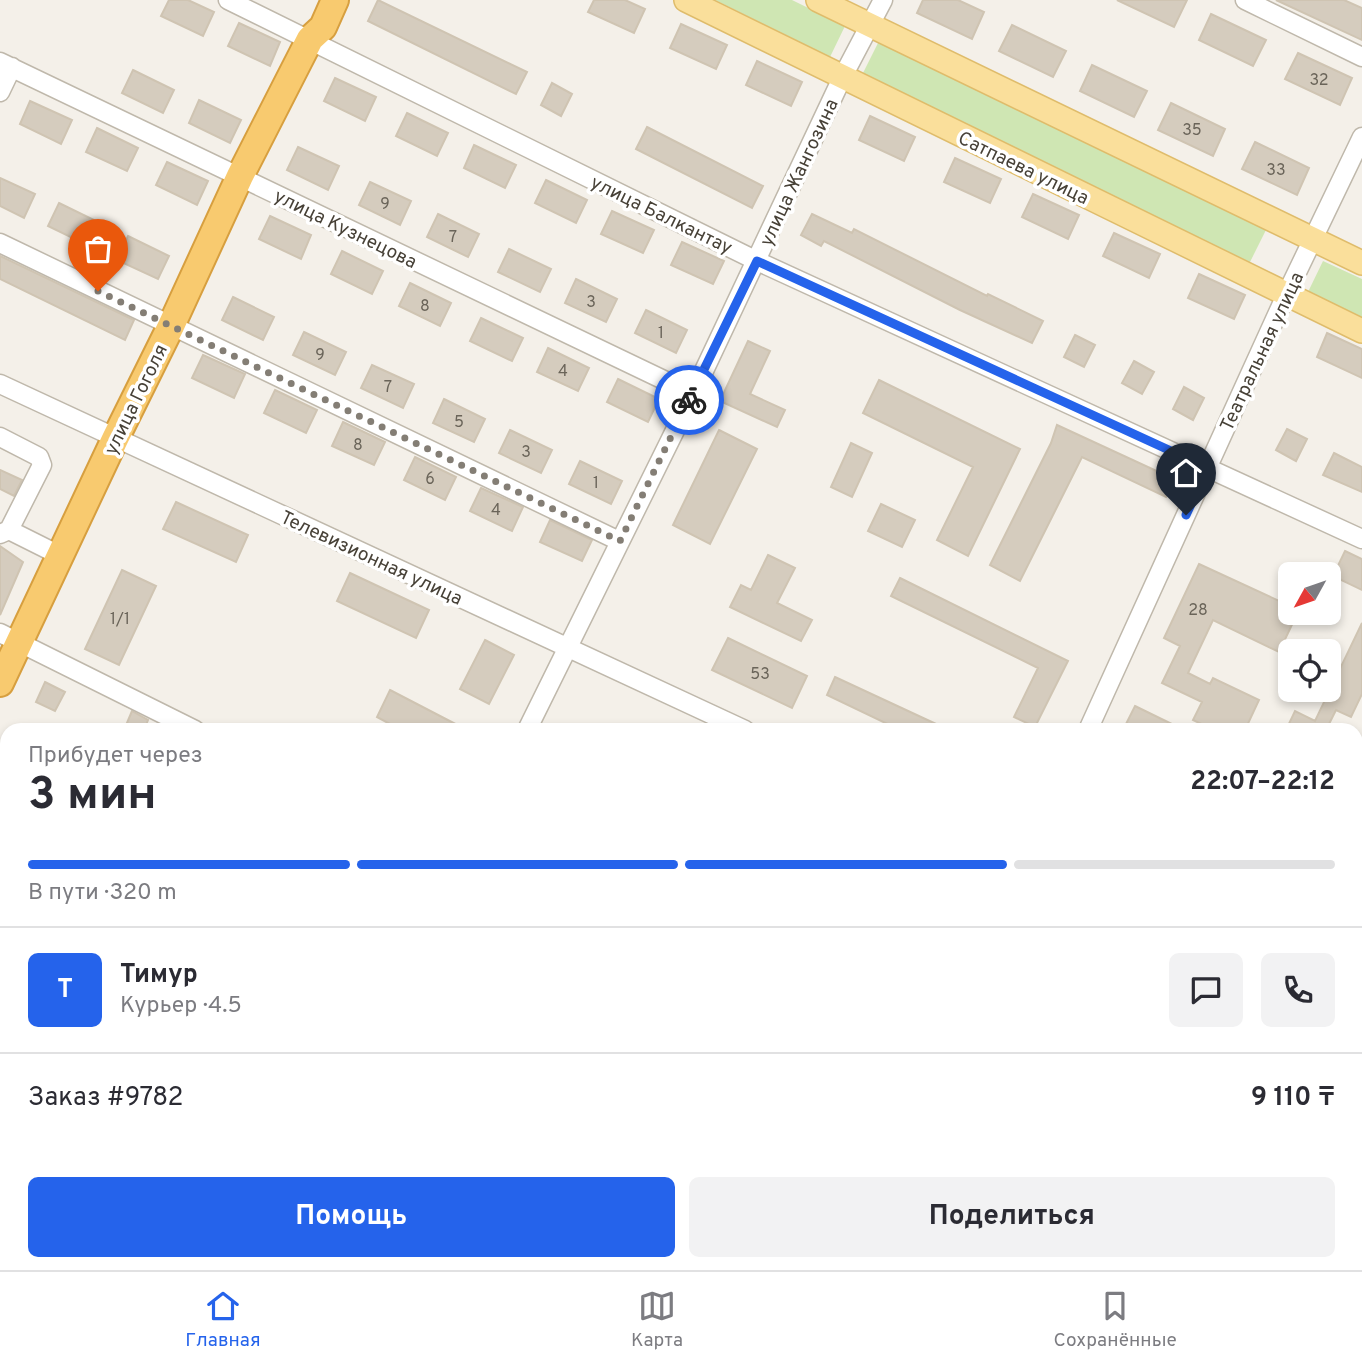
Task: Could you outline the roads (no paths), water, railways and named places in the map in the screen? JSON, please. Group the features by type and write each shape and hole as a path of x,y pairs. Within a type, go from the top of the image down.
{"highway":[{"name":"улица Гоголя","path":"310,39 309,20 318,0"},
{"name":"улица Гоголя","path":"0,683 10,638 61,556 240,176 310,39 323,27 335,0"}],"main road":[{"name":"Сатпаева улица","path":"686,0 1362,331"},
{"path":"818,0 1362,263"}],"street":[{"name":"улица Балкантау","path":"228,0 757,261 1362,539"},
{"name":"улица Жангозина","path":"530,723 693,394 842,78 883,0"},
{"path":"1245,0 1362,57"},
{"path":"0,92 6,64"},
{"name":"улица Кузнецова","path":"6,64 693,394"},
{"name":"Театральная улица","path":"1091,723 1286,295 1362,137"},
{"path":"0,243 620,541"},
{"name":"Телевизионная улица","path":"0,384 730,723"},
{"path":"0,437 39,457 42,465 4,532 61,556"},
{"path":"10,638 167,723"}]}
